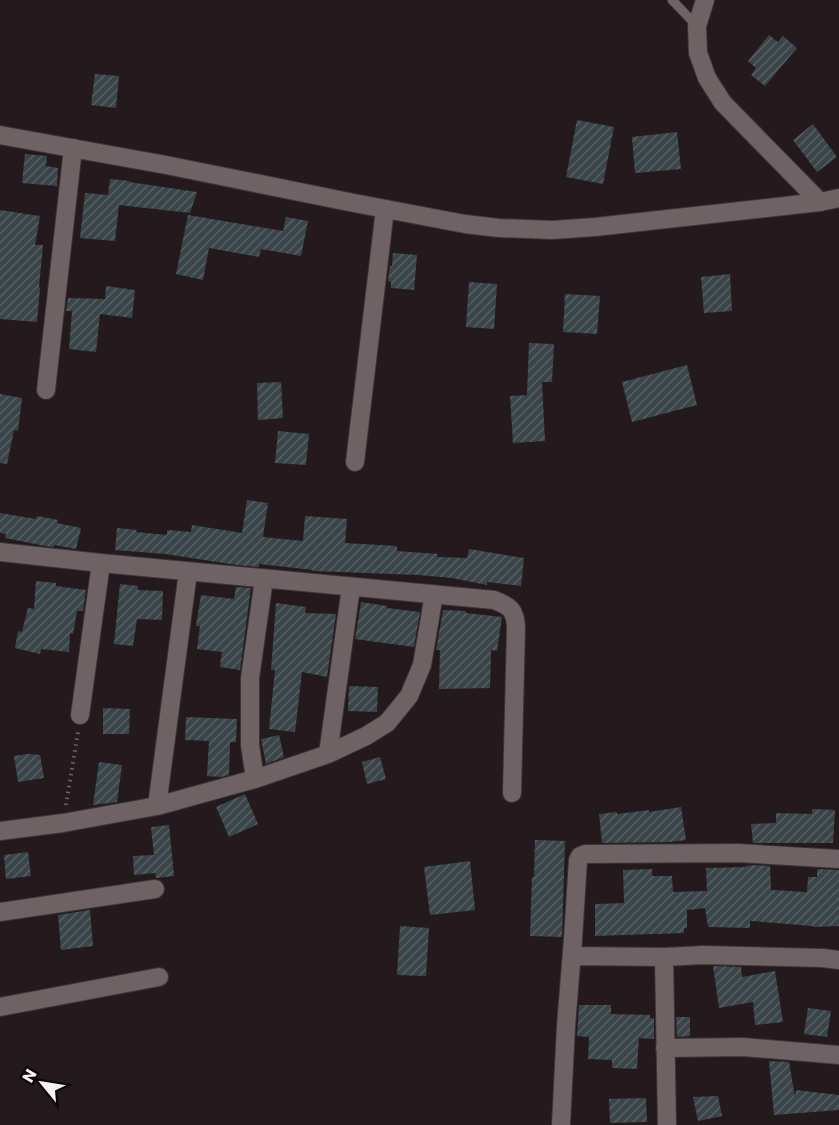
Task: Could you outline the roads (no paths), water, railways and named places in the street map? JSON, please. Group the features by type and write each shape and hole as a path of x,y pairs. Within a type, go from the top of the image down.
{"street":[{"path":"705,0 697,26 698,53 707,78 723,103 820,202"},
{"path":"0,135 166,165 385,209 499,228 552,230 595,227 839,198"},
{"path":"46,390 73,148"},
{"path":"355,462 385,209"},
{"path":"0,552 494,600 504,604 511,609 515,618 512,793"},
{"path":"80,715 101,563"},
{"path":"157,806 188,572"},
{"path":"255,779 250,745 250,678 264,579"},
{"path":"328,754 351,587"},
{"path":"0,831 63,824 157,806 255,779 328,754 366,736 387,723 408,696 422,665 434,594"},
{"path":"561,1125 578,860 582,854 738,853 839,859"},
{"path":"0,912 155,889"},
{"path":"572,956 704,955 839,960"},
{"path":"664,957 667,1125"},
{"path":"0,1007 159,977"},
{"path":"665,1048 743,1047 839,1055"}],"lane":[{"path":"672,0 697,26"}]}
